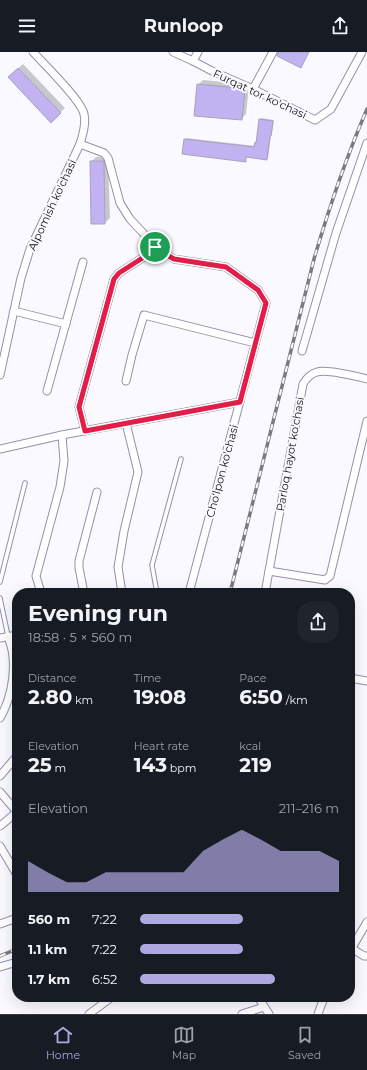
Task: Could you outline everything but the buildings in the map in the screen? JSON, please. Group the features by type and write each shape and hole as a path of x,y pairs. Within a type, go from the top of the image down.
{"street":[{"name":"Alpomish ko'chasi","path":"0,376 21,278 30,249 80,144 84,128 84,113 80,105 54,74 32,52"},
{"name":"Furqat tor ko'chasi","path":"173,52 315,120 331,108 362,52"},
{"path":"193,61 198,52"},
{"path":"253,89 273,52"},
{"path":"302,351 336,233 367,143"},
{"path":"80,144 104,153 108,158 120,204 130,219 155,247 144,257 119,273 114,279 79,407 85,431"},
{"name":"Cho‘lpon ko'chasi","path":"155,247 174,259 226,267 258,290 266,303 190,588"},
{"path":"47,391 83,262"},
{"path":"14,311 66,324"},
{"path":"126,381 144,315 255,343"},
{"name":"Parloq hayot ko'chasi","path":"266,588 303,384 316,372 325,371 367,378"},
{"path":"0,449 62,435 240,402"},
{"path":"269,571 325,580 329,577 367,421"},
{"path":"121,588 118,567 124,531 138,472 126,423"},
{"path":"40,588 36,576 60,487 64,462 62,435"},
{"path":"83,588 79,561 97,492"},
{"path":"8,636 12,652"},
{"path":"0,638 12,636"},
{"path":"355,679 367,681"},
{"path":"0,718 3,714 12,682"},
{"path":"0,776 12,762"},
{"path":"0,792 12,806"},
{"path":"0,826 12,816"},
{"path":"0,846 12,866"},
{"path":"0,924 12,920"},
{"path":"355,942 367,922"},
{"path":"355,951 367,956"},
{"path":"0,967 12,963"},
{"path":"89,1014 105,1002"},
{"path":"261,1002 269,1014"},
{"path":"318,1014 323,1002"},
{"path":"242,1014 264,1007"}],"lane":[{"path":"156,588 152,565 180,459"},
{"path":"0,582 24,483"},
{"path":"0,598 8,636"}],"railway":[{"path":"231,588 314,259 338,183 367,109"},
{"path":"0,956 12,951"}],"route":[{"path":"155,247 174,259 226,267 258,290 266,303 240,402 85,431 79,407 114,279 119,273 144,257 155,247"}]}
